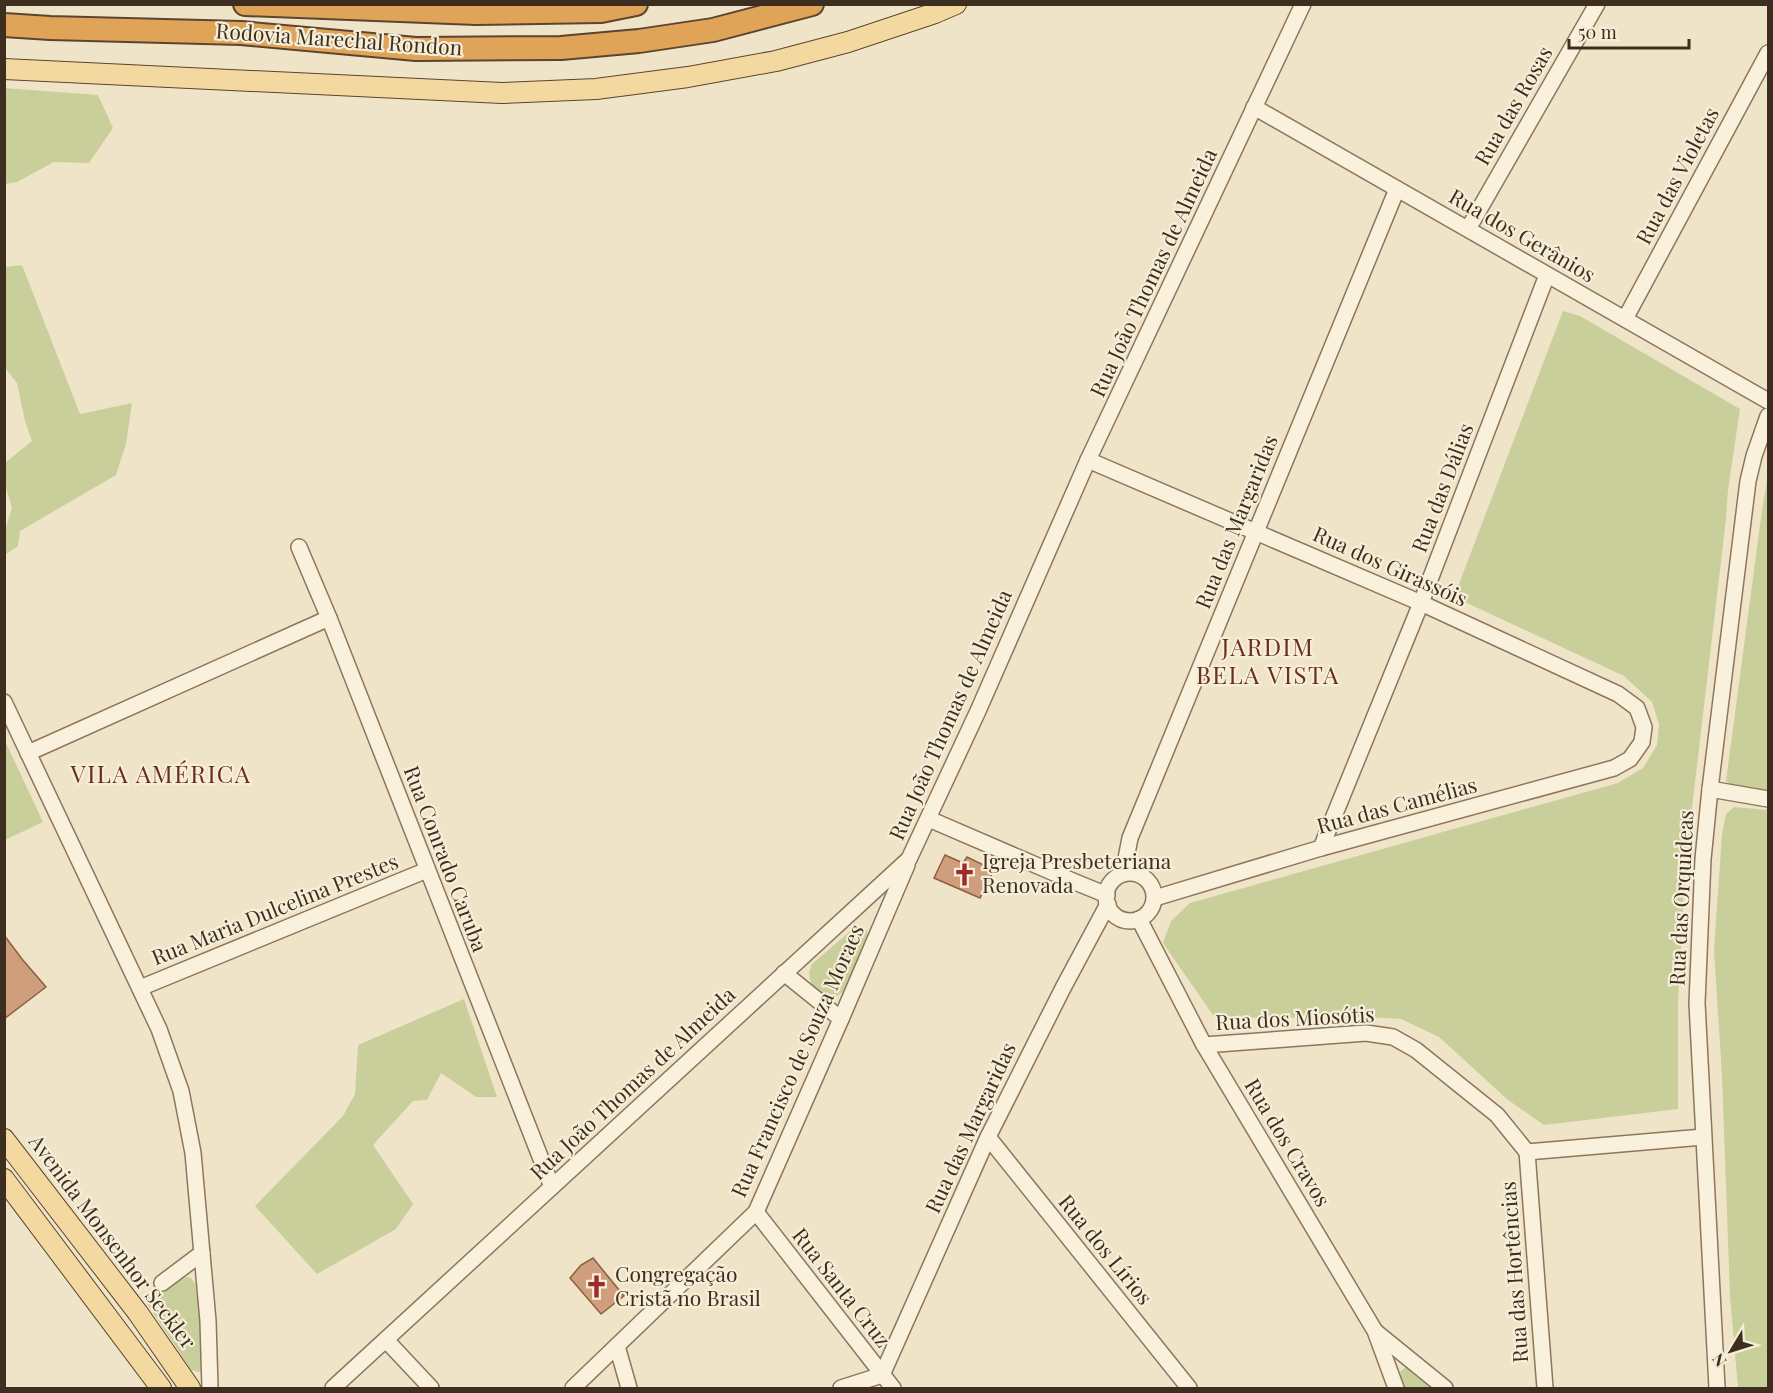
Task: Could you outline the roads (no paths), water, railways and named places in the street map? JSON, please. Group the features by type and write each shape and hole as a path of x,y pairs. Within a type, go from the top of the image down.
{"highway":[{"name":"Rodovia Marechal Rondon","path":"245,4 476,13 601,11 636,4"},
{"name":"Rodovia Marechal Rondon","path":"4,25 241,33 416,49 561,48 713,30 812,4"}],"main road":[{"path":"4,69 502,93 596,89 776,62 848,42 956,4"},
{"name":"Avenida Monsenhor Seckler","path":"4,1139 138,1313 185,1381"},
{"name":"Avenida Monsenhor Seckler","path":"4,1179 159,1388"},
{"path":"37,1223 58,1207"}],"street":[{"name":"Rua João Thomas de Almeida","path":"333,1389 909,859 978,711 1088,460 1304,4"},
{"name":"Rua das Rosas","path":"1468,229 1597,4"},
{"name":"Rua das Violetas","path":"1625,319 1768,54"},
{"name":"Rua dos Gerânios","path":"1254,107 1768,401"},
{"name":"Rua das Margaridas","path":"1123,873 1130,838 1397,189"},
{"name":"Rua das Dálias","path":"1321,848 1421,603 1547,274"},
{"name":"Rua das Orquideas","path":"1717,1389 1697,1003 1703,859 1748,481 1768,416"},
{"name":"Rua dos Girassóis","path":"1088,460 1421,603 1618,694 1637,708 1644,727 1642,742"},
{"name":"Rua Conrado Caruba","path":"299,547 552,1187"},
{"path":"28,753 328,618"},
{"path":"6,708 159,1029 181,1091 193,1153 208,1321 210,1389"},
{"name":"Rua das Camélias","path":"1155,898 1321,848 1614,768 1630,759 1642,742"},
{"path":"1710,789 1768,799"},
{"path":"929,819 1075,882 1107,899 1116,916 1123,920 1140,919 1151,910 1155,898 1151,883 1145,878 1138,874 1123,873 1112,882 1107,899"},
{"name":"Rua Francisco de Souza Moraes","path":"573,1389 756,1212 842,1019 909,859"},
{"name":"Rua Maria Dulcelina Prestes","path":"140,988 427,870"},
{"name":"Rua das Margaridas","path":"882,1375 988,1137 1107,899"},
{"name":"Rua dos Cravos","path":"1140,919 1204,1045 1375,1331 1396,1389"},
{"path":"784,974 842,1019"},
{"name":"Rua dos Miosótis","path":"1204,1045 1366,1033 1393,1037 1416,1050 1497,1115 1527,1152"},
{"name":"Rua dos Lírios","path":"988,1137 1189,1389"},
{"path":"1527,1152 1703,1137"},
{"name":"Rua das Hortências","path":"1527,1152 1545,1389"},
{"name":"Rua Santa Cruz","path":"756,1212 893,1389"},
{"path":"162,1283 201,1253"},
{"path":"1375,1331 1445,1389"},
{"path":"386,1340 431,1389"},
{"path":"617,1346 629,1389"},
{"path":"841,1389 882,1375"},
{"name":"Avenida Monsenhor Seckler","path":"159,1388 185,1381"}],"place":[{"name":"Igreja Presbeteriana Renovada","path":"964,874"},
{"name":"Congregação Cristã no Brasil","path":"597,1287"}],"district":[{"name":"JARDIM BELA VISTA","path":"1268,662"},
{"name":"VILA AMÉRICA","path":"161,775"}]}
